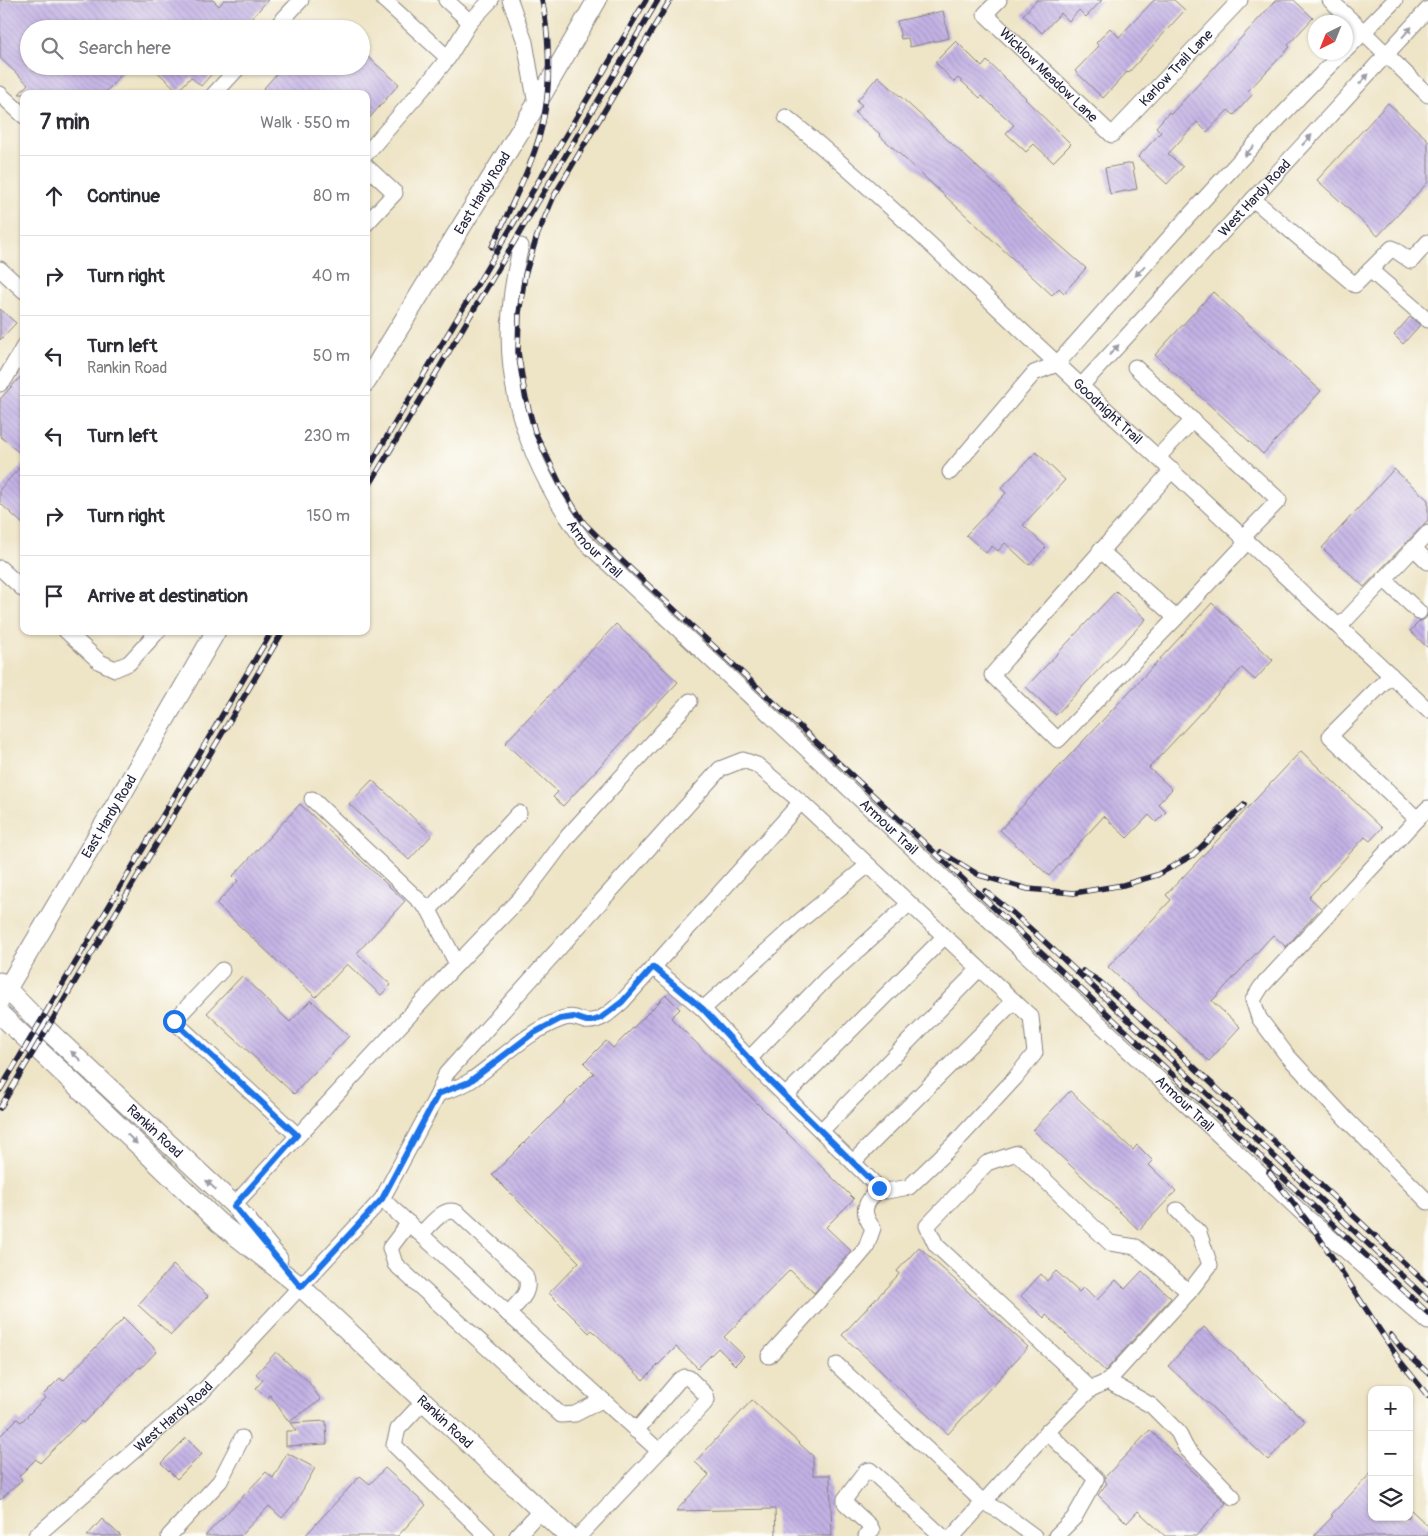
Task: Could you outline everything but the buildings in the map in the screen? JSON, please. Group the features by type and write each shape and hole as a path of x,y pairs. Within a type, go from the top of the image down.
{"main road":[{"name":"East Hardy Road","path":"370,375 536,105 597,0"},
{"name":"East Hardy Road","path":"2,990 125,790 214,635"},
{"name":"Rankin Road","path":"2,990 40,1023 234,1206 301,1287"},
{"name":"Rankin Road","path":"0,1014 218,1222 301,1287 568,1536"}],"street":[{"path":"282,20 301,0"},
{"path":"384,0 448,58"},
{"path":"446,0 470,22"},
{"path":"370,149 432,78 448,58 470,22 491,0"},
{"path":"510,0 525,42 536,105"},
{"name":"Wicklow Meadow Lane","path":"999,0 985,14 1112,135"},
{"name":"Karlow Trail Lane","path":"1112,135 1240,0"},
{"path":"1330,0 1428,95"},
{"path":"1353,42 1395,0"},
{"name":"West Hardy Road","path":"1081,386 1386,55 1426,16"},
{"path":"950,472 1034,373 1057,364 1201,202 1335,60"},
{"path":"218,90 232,75"},
{"path":"0,94 20,112"},
{"name":"Goodnight Trail","path":"786,117 824,147 906,221 1244,540 1428,710"},
{"path":"370,170 395,193 370,220"},
{"path":"1253,199 1356,285 1392,248 1411,261 1428,242"},
{"name":"Armour Trail","path":"521,246 510,292 508,316 510,364 516,401 524,430 541,472 563,512 584,541 1302,1213 1428,1322"},
{"path":"0,270 20,288"},
{"path":"1370,270 1428,320"},
{"path":"0,384 20,353"},
{"path":"1135,367 1279,500 1176,618 1058,740 992,675 1172,470"},
{"path":"1158,457 1193,420"},
{"path":"1339,627 1428,533"},
{"path":"1414,548 1428,562"},
{"path":"1100,550 1176,618"},
{"path":"0,568 20,586"},
{"path":"1384,579 1419,612"},
{"path":"70,635 100,662 115,669 129,663 154,635"},
{"path":"1391,675 1330,736 1417,819"},
{"path":"234,1206 297,1135 526,892 568,836 690,702"},
{"name":"West Hardy Road","path":"36,1536 205,1389 382,1199 438,1094 446,1074 720,769 743,760 757,765 800,802 1031,1017 1035,1053 1009,1086 910,1187 887,1191 879,1188"},
{"path":"312,799 429,910 457,964"},
{"path":"438,1094 469,1082 532,1034 560,1019 574,1017 592,1021 601,1018 622,1002 800,802"},
{"path":"1428,808 1261,987 1253,1000 1259,1018 1286,1054 1344,1118 1428,1202"},
{"path":"429,910 519,813"},
{"path":"703,1009 801,920 867,866"},
{"path":"749,1059 828,977 909,904"},
{"path":"785,1096 944,937"},
{"path":"653,967 703,1009 785,1096 879,1188 867,1203 864,1211 866,1219 873,1228 866,1248 769,1356"},
{"path":"821,1131 979,969"},
{"path":"222,970 174,1021 297,1135"},
{"path":"853,1162 1014,1002"},
{"path":"1091,1389 936,1245 927,1226 987,1163 1017,1153 1110,1243 1136,1247 1189,1292"},
{"path":"382,1199 659,1451"},
{"path":"421,1234 447,1211 453,1210 458,1213 525,1275 528,1282 526,1292 508,1314"},
{"path":"953,1536 1047,1432 1091,1389 1108,1381 1189,1292 1210,1265 1199,1233 1177,1210"},
{"path":"409,1223 390,1248 395,1264 561,1415 575,1414 602,1400"},
{"path":"837,1365 984,1503 1000,1510 1034,1536"},
{"path":"579,1536 704,1404 707,1400 706,1395 689,1378 685,1377 679,1380 636,1431"},
{"path":"1108,1381 1152,1406 1178,1432 1186,1448 1233,1497"},
{"path":"424,1401 398,1429 394,1445 488,1536"},
{"path":"1047,1432 1096,1479 1074,1518 1056,1536"},
{"path":"169,1536 220,1481 242,1438"},
{"path":"872,1534 870,1526 845,1503 845,1499 866,1472 870,1470 942,1536"},
{"path":"517,1536 541,1510"}],"railway":[{"path":"492,247 530,163 545,111 548,84 548,56 542,0"},
{"path":"370,465 646,0"},
{"path":"370,484 658,0"},
{"path":"670,0 554,196 537,236 525,275 519,313 518,352 525,395 535,432 562,488 584,523 618,557 1428,1313"},
{"path":"0,1090 270,635"},
{"path":"0,1108 281,635"},
{"path":"941,852 979,875 1028,889 1074,893 1123,885 1157,875 1193,855 1244,805"},
{"path":"985,891 1043,940 1428,1300"},
{"path":"1083,971 1099,981 1136,1013 1428,1285"},
{"path":"1269,1172 1315,1231 1400,1361 1428,1396"},
{"path":"1391,1335 1402,1349 1428,1373"}],"route":[{"path":"174,1021 297,1135 234,1206 301,1287 382,1199 438,1094 469,1082 532,1034 560,1019 574,1017 592,1021 610,1013 653,967 703,1009 766,1077 879,1188"}]}
